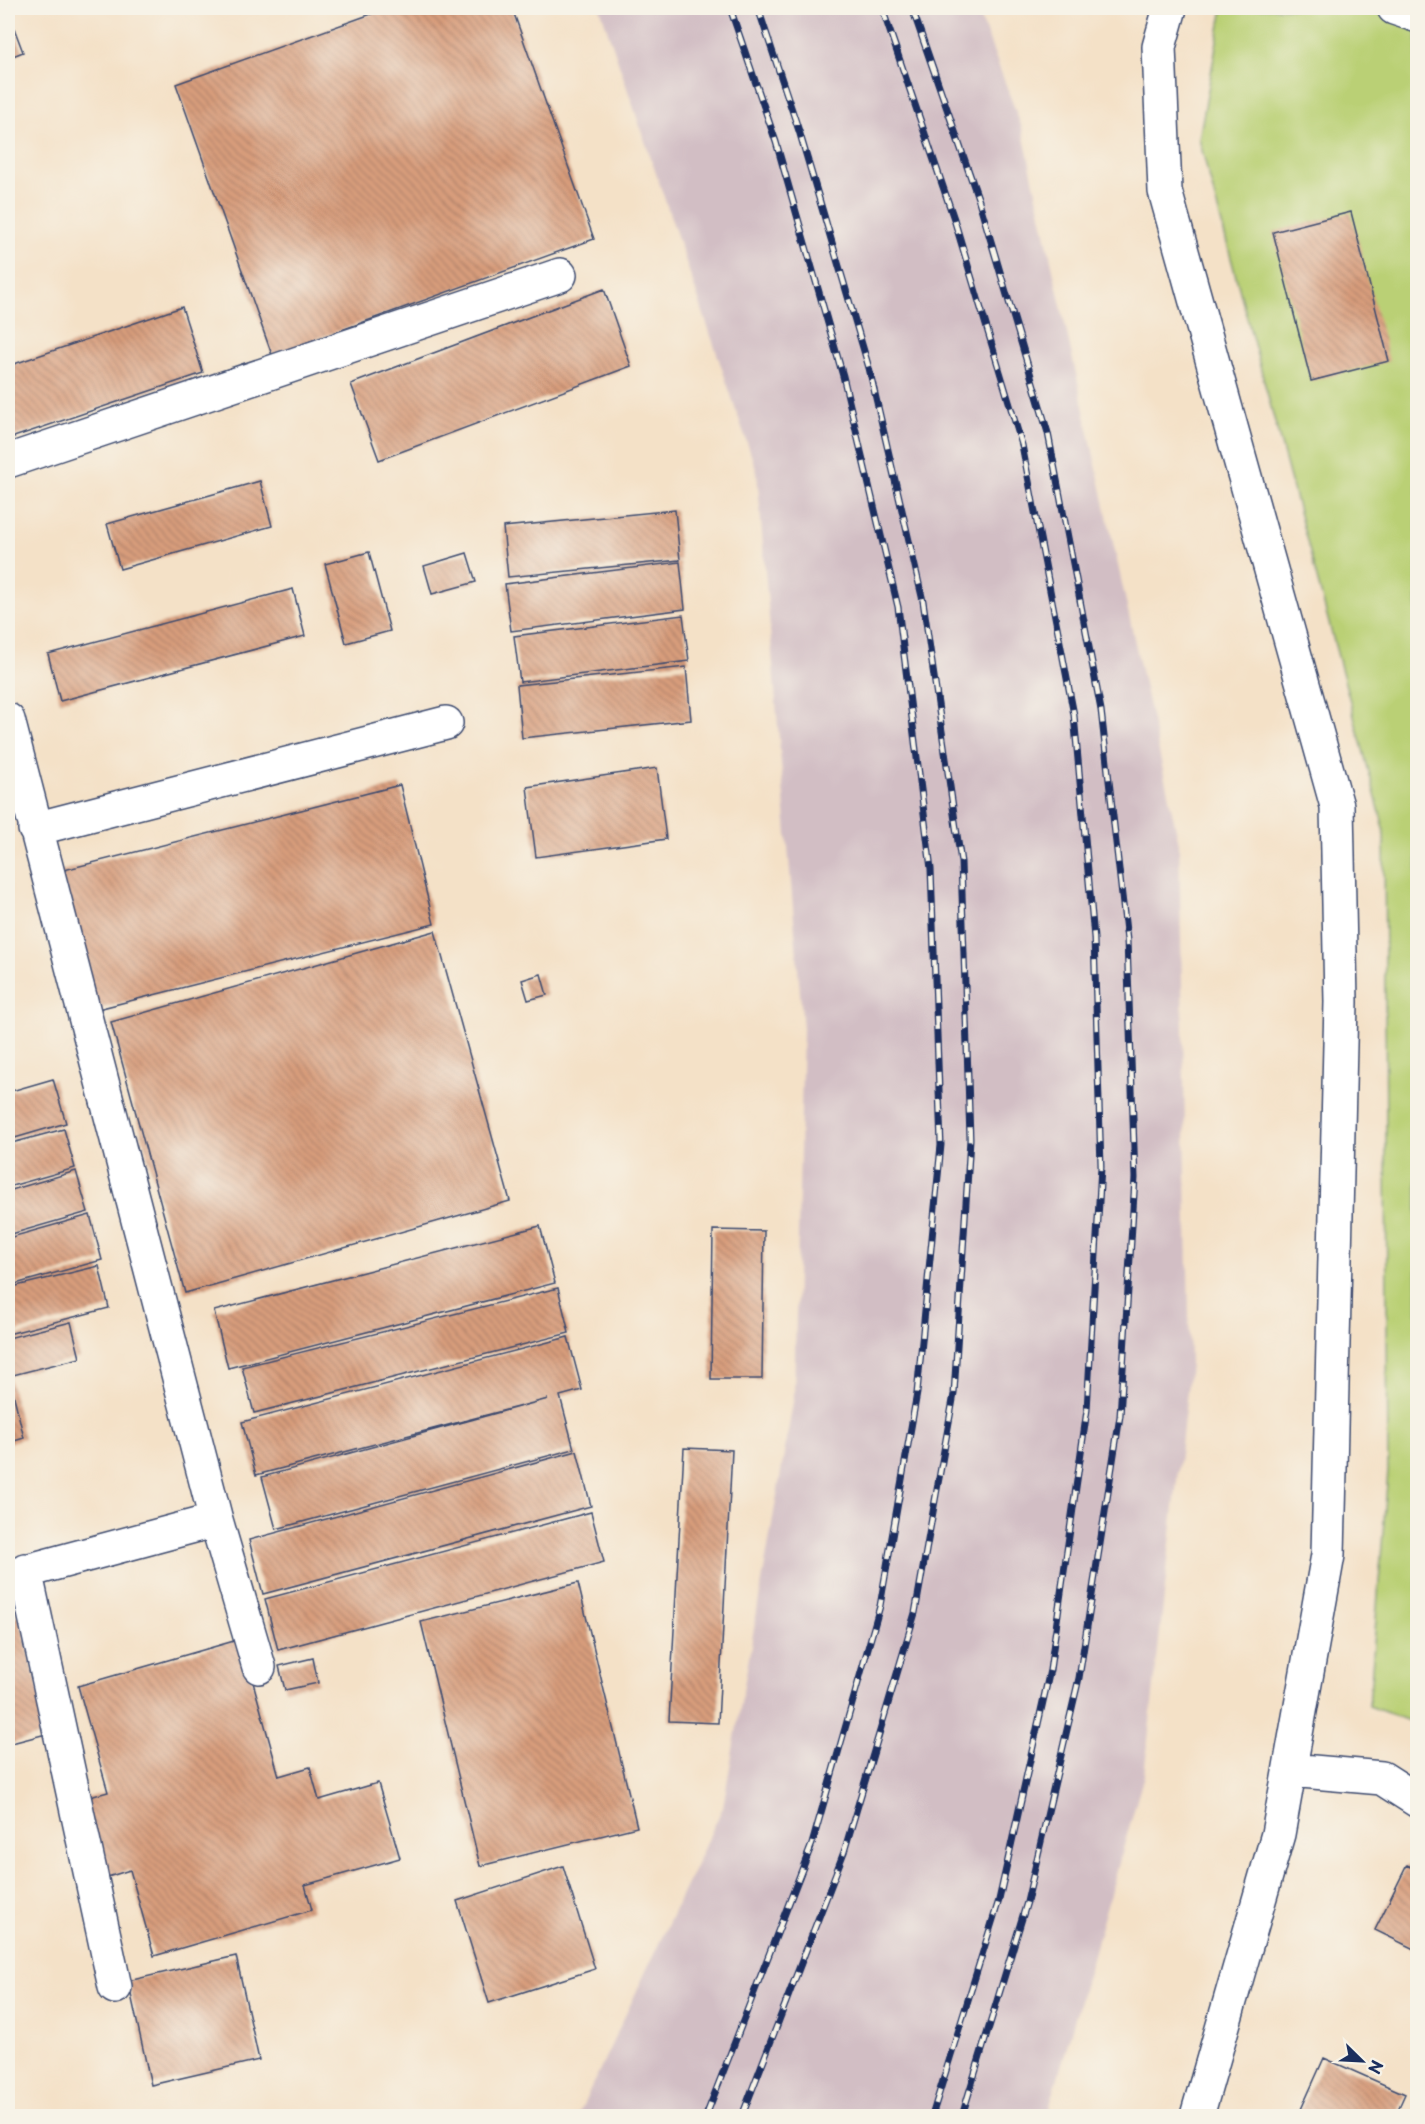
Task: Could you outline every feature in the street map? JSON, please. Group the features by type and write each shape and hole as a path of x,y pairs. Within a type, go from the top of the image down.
{"street":[{"path":"1170,8 1159,47 1165,191 1337,807 1341,1002 1328,1555 1278,1834 1197,2116"},
{"path":"1394,8 1418,16"},
{"path":"8,462 560,275"},
{"path":"8,720 216,1520 258,1667"},
{"path":"35,829 446,723"},
{"path":"115,1987 16,1573 216,1520"},
{"path":"1290,1770 1382,1778 1418,1801"}],"shaded area":[{"path":"600,8 977,8 1022,128 1179,843 1190,1364 1144,1775 1047,2116 578,2116 723,1807 794,1397 803,1029 757,472"}],"green space":[{"path":"1223,8 1417,8 1417,1724 1369,1706 1388,1471 1384,828 1199,139"}],"building":[{"path":"388,8 512,8 594,239 272,355 176,84"},
{"path":"8,12 23,52 8,58"},
{"path":"1351,212 1389,361 1311,381 1273,232"},
{"path":"604,289 631,366 379,460 351,384"},
{"path":"182,307 203,373 8,439 8,366"},
{"path":"260,481 272,526 120,569 107,524"},
{"path":"675,510 680,560 508,577 503,527"},
{"path":"369,552 390,631 346,643 325,564"},
{"path":"467,553 476,582 432,594 424,566"},
{"path":"680,562 685,609 511,631 505,584"},
{"path":"293,589 305,636 60,701 48,654"},
{"path":"683,615 689,661 520,682 514,636"},
{"path":"686,667 691,720 522,738 517,685"},
{"path":"657,768 666,839 536,857 527,787"},
{"path":"400,785 434,924 94,1010 60,871"},
{"path":"435,931 510,1201 185,1293 111,1022"},
{"path":"541,974 547,995 528,1000 522,980"},
{"path":"53,1079 66,1123 8,1140 8,1092"},
{"path":"64,1129 75,1168 8,1187 8,1144"},
{"path":"76,1171 88,1212 8,1235 8,1191"},
{"path":"90,1215 102,1260 8,1286 8,1238"},
{"path":"540,1226 555,1283 228,1368 214,1311"},
{"path":"713,1230 764,1231 762,1379 711,1379"},
{"path":"99,1266 109,1308 8,1334 8,1288"},
{"path":"558,1288 569,1333 254,1413 242,1367"},
{"path":"71,1322 80,1358 9,1376 24,1438 8,1443 8,1338"},
{"path":"568,1337 582,1390 560,1396 574,1449 276,1529 262,1477 548,1399 256,1475 242,1422"},
{"path":"684,1448 732,1450 718,1723 669,1721"},
{"path":"577,1451 591,1506 263,1594 249,1540"},
{"path":"591,1512 604,1562 278,1650 265,1599"},
{"path":"578,1583 637,1827 480,1866 421,1622"},
{"path":"19,1615 50,1733 8,1744 8,1618"},
{"path":"241,1639 279,1776 310,1767 319,1800 378,1783 400,1858 305,1885 312,1910 154,1956 130,1870 101,1879 79,1800 108,1792 78,1686"},
{"path":"313,1658 318,1683 285,1690 279,1666"},
{"path":"1407,1865 1418,1870 1418,1951 1375,1930"},
{"path":"563,1866 595,1969 489,2003 457,1901"},
{"path":"236,1956 259,2060 151,2085 128,1981"},
{"path":"1324,2058 1405,2094 1395,2116 1298,2116"}],"railway":[{"path":"706,2116 812,1844 880,1606 917,1393 941,1145 931,869 898,607 843,376 776,142 730,8"},
{"path":"742,2116 844,1852 915,1613 954,1394 970,1139 961,862 923,601 869,368 800,134 758,8"},
{"path":"882,8 954,219 1022,445 1074,715 1094,938 1101,1167 1087,1410 1050,1670 999,1900 932,2116"},
{"path":"912,8 979,201 1048,433 1101,710 1127,940 1135,1178 1120,1416 1079,1678 1027,1902 962,2116"}]}
